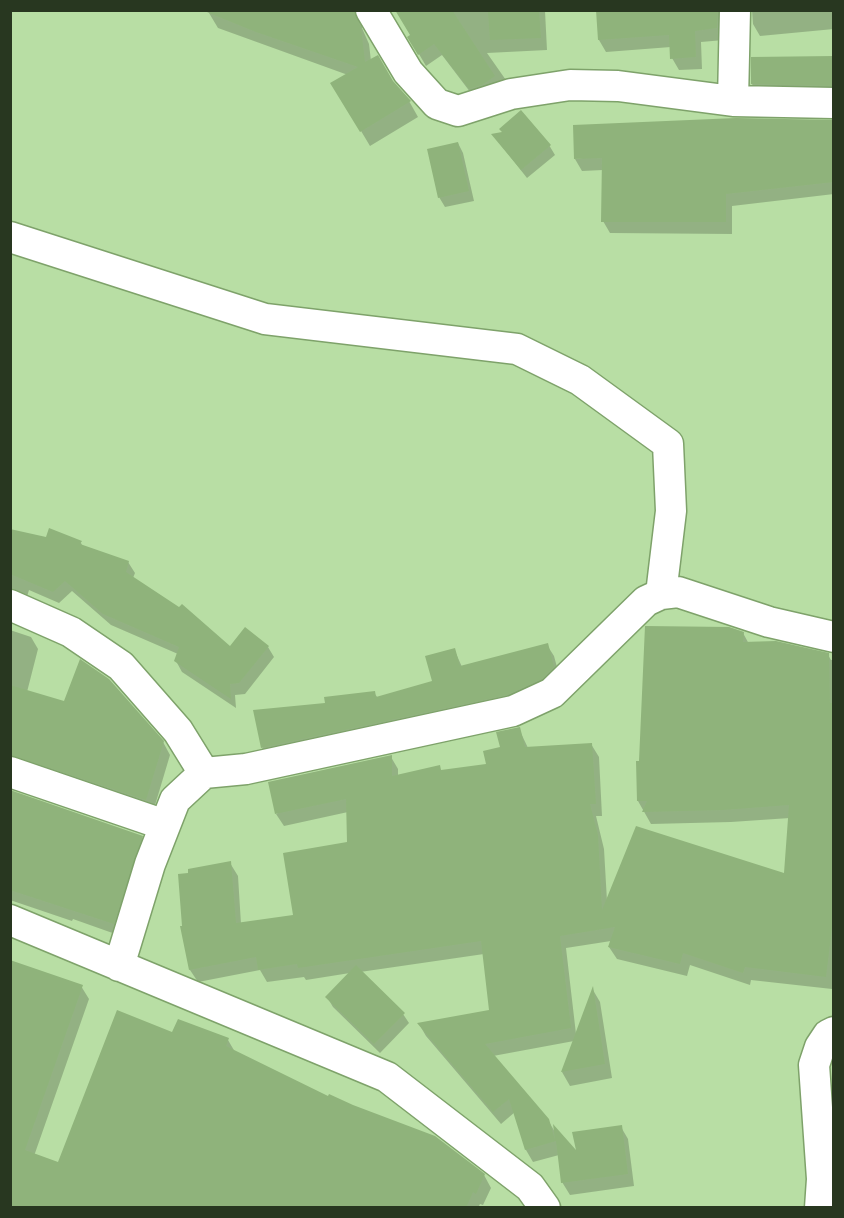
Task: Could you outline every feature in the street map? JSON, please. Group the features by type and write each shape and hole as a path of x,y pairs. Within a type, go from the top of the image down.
{"street":[{"path":"371,10 408,72 437,104 458,111 511,94 570,85 618,86 733,101 834,103"},
{"path":"733,101 735,10"},
{"path":"10,237 266,319 517,348 580,381 668,444 671,511 661,594"},
{"path":"119,966 150,864 175,800 204,773 246,769 513,711 552,693 646,601 661,594 678,592 769,622 834,638"},
{"path":"10,605 71,632 121,666 178,731 204,773"},
{"path":"10,772 165,825"},
{"path":"10,920 387,1077 530,1187 545,1208"},
{"path":"820,1208 822,1179 814,1065 820,1047 828,1035 834,1032"},
{"path":"820,1208 834,1200"}],"building":[{"path":"209,10 354,10 361,27 365,62 378,55 393,81 411,101 360,132 330,83 358,67 256,32 209,13"},
{"path":"395,10 452,10 495,76 482,85 469,89 434,44 418,55 407,37 410,35"},
{"path":"539,10 541,38 490,40 488,12"},
{"path":"596,10 718,10 717,28 695,31 696,57 670,59 669,35 598,40"},
{"path":"834,56 834,86 751,84 751,57"},
{"path":"521,110 551,145 521,170 491,134 502,132 499,129"},
{"path":"736,118 834,120 834,182 726,194 726,222 601,222 602,158 574,159 573,125"},
{"path":"458,142 469,191 438,198 427,149"},
{"path":"49,528 82,541 80,544 129,561 126,572 179,607 182,604 230,646 245,627 269,646 239,683 230,684 231,699 174,661 179,647 103,614 65,581 53,592 10,574 10,529 46,537"},
{"path":"645,626 729,627 744,632 743,642 776,641 829,653 830,703 834,703 834,911 826,977 745,967 743,973 683,953 680,964 608,947 615,927 560,936 571,1028 485,1044 549,1119 555,1140 553,1124 576,1150 572,1132 622,1125 628,1174 561,1183 556,1141 525,1150 509,1099 493,1112 417,1023 489,1010 481,941 298,968 297,964 258,970 256,957 189,970 180,926 182,926 178,874 188,873 188,869 231,861 236,923 293,915 283,853 347,842 346,799 275,814 268,782 392,755 392,776 440,765 441,770 486,764 483,751 500,747 496,732 520,727 525,747 592,743 596,804 590,804 598,835 602,910 636,826 784,873 789,805 723,810 642,812 647,801 637,801 636,761 639,761"},
{"path":"548,643 554,667 542,679 507,695 261,748 253,710 325,703 324,697 375,691 376,697 432,681 425,656 455,648 460,666"},
{"path":"80,659 109,679 164,741 146,800 10,755 10,685 64,701"},
{"path":"10,790 143,836 114,924 10,890"},
{"path":"10,960 83,985 25,1150 58,1162 117,1010 172,1032 178,1019 229,1038 226,1046 328,1096 329,1094 435,1136 485,1174 476,1194 473,1192 466,1208 10,1208"},
{"path":"356,965 405,1013 374,1044 325,997"},
{"path":"593,986 605,1064 561,1072"}]}
